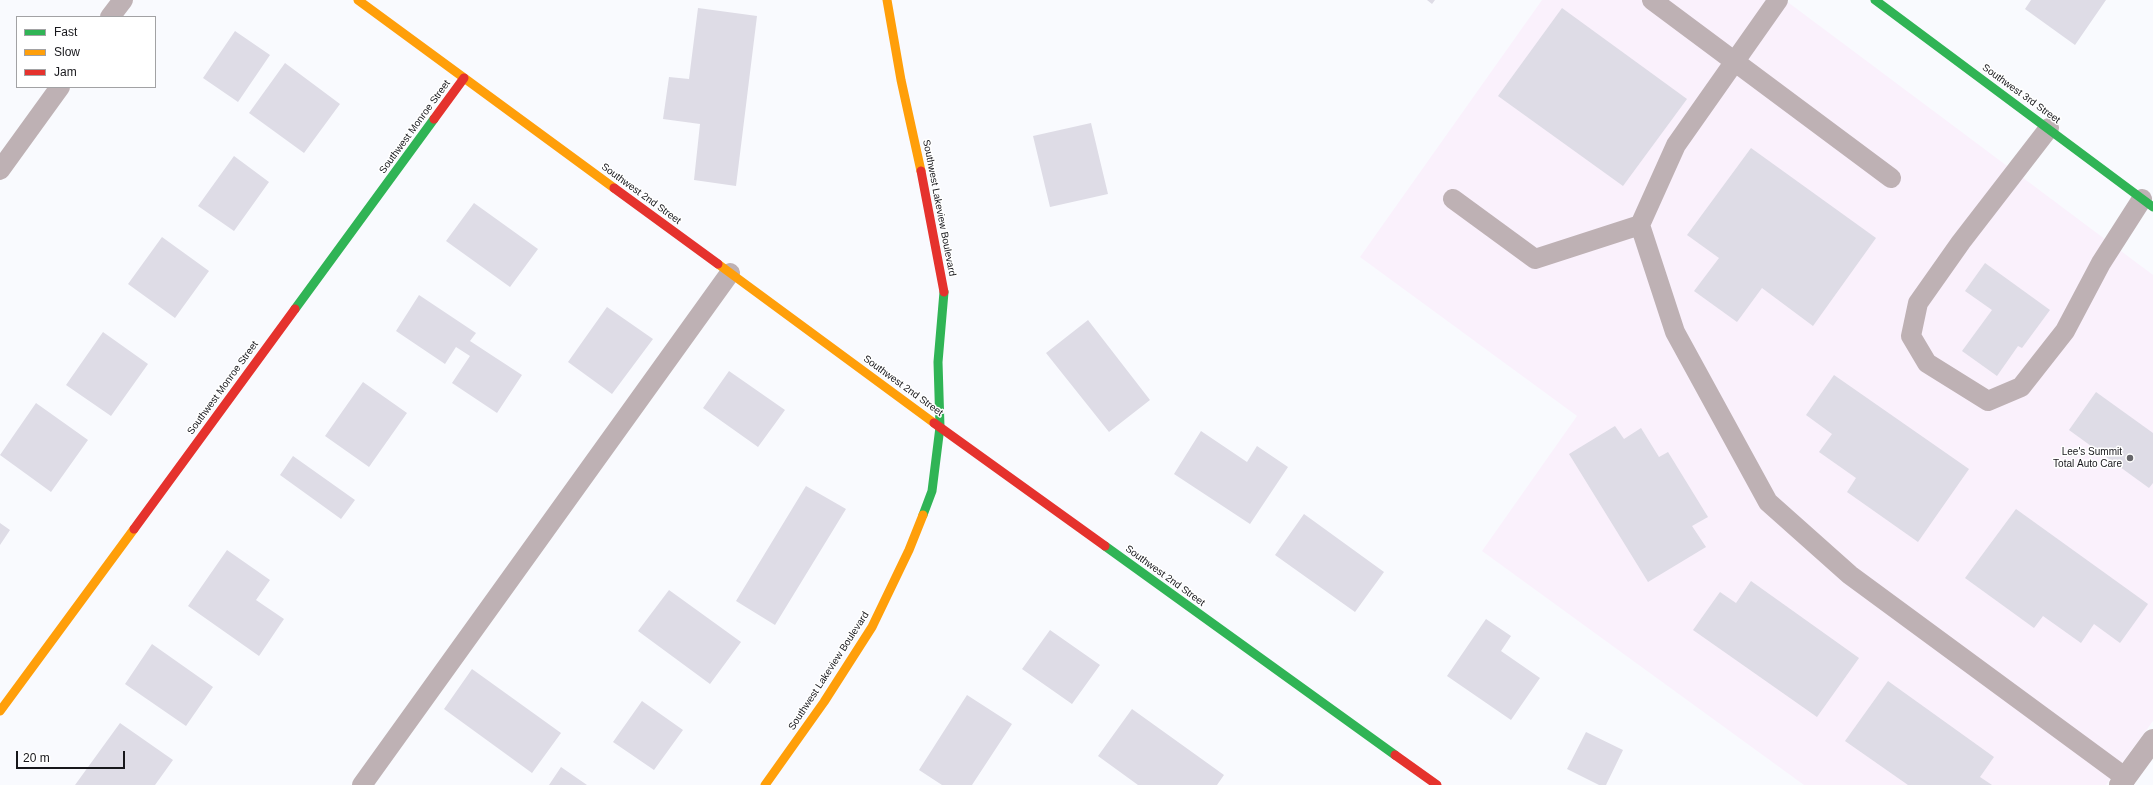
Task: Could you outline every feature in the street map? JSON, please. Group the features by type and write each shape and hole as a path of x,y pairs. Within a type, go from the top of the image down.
{"street":[{"name":"Southwest 2nd Street","path":"358,0 940,427 1438,785"},
{"name":"Southwest Lakeview Boulevard","path":"765,785 824,702 872,627 908,550 932,491 940,427 938,362 944,290 930,210 901,80 887,0"},
{"name":"Southwest 3rd Street","path":"1874,0 2049,128 2148,203"},
{"name":"Southwest Monroe Street","path":"0,711 464,78"},
{"path":"2123,781 2153,740"}],"lane":[{"path":"111,16 123,0"},
{"path":"1652,0 1891,178"},
{"path":"1778,0 1676,145 1640,226 1675,332 1768,502 1850,575 2123,781"},
{"path":"0,170 59,88"},
{"path":"2049,128 1960,242 1918,303 1911,336 1927,363 1988,400 2021,387 2065,331 2101,264 2148,203"},
{"path":"1453,199 1535,259 1640,226"},
{"path":"362,785 730,273"}],"shaded area":[{"path":"1542,0 1785,0 2153,275 2153,721 2106,785 1804,785 1482,551 1577,416 1360,257"}],"building":[{"path":"1427,0 1435,0 1432,4"},
{"path":"2031,0 2106,0 2075,45 2025,9"},
{"path":"698,8 757,16 736,186 694,180 700,124 663,119 669,77 689,79"},
{"path":"1562,8 1687,99 1623,186 1498,96"},
{"path":"235,31 270,55 238,102 203,78"},
{"path":"285,63 340,104 304,153 249,113"},
{"path":"1091,123 1108,194 1050,207 1033,136"},
{"path":"1751,148 1876,238 1813,326 1762,288 1737,322 1694,291 1719,258 1687,235"},
{"path":"234,156 269,182 234,231 198,206"},
{"path":"474,203 538,249 510,287 446,241"},
{"path":"162,237 209,271 175,318 128,284"},
{"path":"1985,263 2050,310 2022,348 2018,346 1997,376 1962,351 1992,310 1965,291"},
{"path":"419,295 476,333 470,341 522,375 497,413 452,383 470,356 456,347 445,364 396,331"},
{"path":"607,307 653,339 612,394 568,362"},
{"path":"1088,320 1150,400 1109,432 1046,353"},
{"path":"103,332 148,364 111,416 66,385"},
{"path":"729,371 785,410 758,447 703,408"},
{"path":"1834,375 1969,469 1918,542 1847,492 1856,478 1819,452 1832,434 1806,415"},
{"path":"363,382 407,413 369,467 325,436"},
{"name":"Lee's Summit Total Auto Care","path":"2096,392 2153,433 2153,483 2149,488 2069,430"},
{"path":"36,403 88,440 51,492 0,455"},
{"path":"1615,426 1624,439 1641,428 1659,457 1668,452 1708,517 1692,526 1706,547 1648,582 1569,454"},
{"path":"1201,431 1247,462 1257,446 1288,467 1250,524 1174,474"},
{"path":"293,456 355,500 341,519 280,475"},
{"path":"806,486 846,509 775,625 736,601"},
{"path":"2016,509 2148,604 2120,643 2094,624 2081,643 2043,616 2034,628 1965,578"},
{"path":"1304,514 1384,572 1355,612 1275,555"},
{"path":"0,523 10,530 0,545"},
{"path":"227,550 270,580 256,600 284,619 259,656 188,606"},
{"path":"1751,581 1859,658 1817,717 1693,630 1720,592 1736,603"},
{"path":"669,590 741,642 710,684 638,631"},
{"path":"1486,619 1511,636 1501,651 1540,678 1511,720 1447,676"},
{"path":"1050,630 1100,665 1072,704 1022,669"},
{"path":"152,644 213,687 186,726 125,684"},
{"path":"472,669 561,733 532,773 444,709"},
{"path":"1888,681 1994,757 1980,777 1992,785 1908,785 1845,741"},
{"path":"967,695 1012,724 972,785 942,785 919,770"},
{"path":"642,701 683,730 654,770 613,742"},
{"path":"1132,709 1224,775 1217,785 1138,785 1098,756"},
{"path":"120,723 173,760 155,785 75,785"},
{"path":"1586,732 1623,750 1606,785 1599,785 1567,769"},
{"path":"561,767 587,785 549,785"}],"traffic: fast":[{"path":"1875,0 2153,207"},
{"path":"295,309 434,119"},
{"path":"923,515 932,491 940,427 938,362 944,292"},
{"path":"1105,546 1395,755"}],"traffic: slow":[{"path":"358,0 614,188"},
{"path":"887,0 901,80 921,171"},
{"path":"718,264 934,423"},
{"path":"765,785 824,702 872,627 909,550 923,515"},
{"path":"0,711 134,529"}],"traffic: jam":[{"path":"434,119 464,78"},
{"path":"921,171 944,292"},
{"path":"614,188 718,264"},
{"path":"134,529 295,309"},
{"path":"934,423 1105,546"},
{"path":"1395,755 1437,785"}],"place":[{"name":"Lee's Summit Total Auto Care","path":"2130,458"}]}
